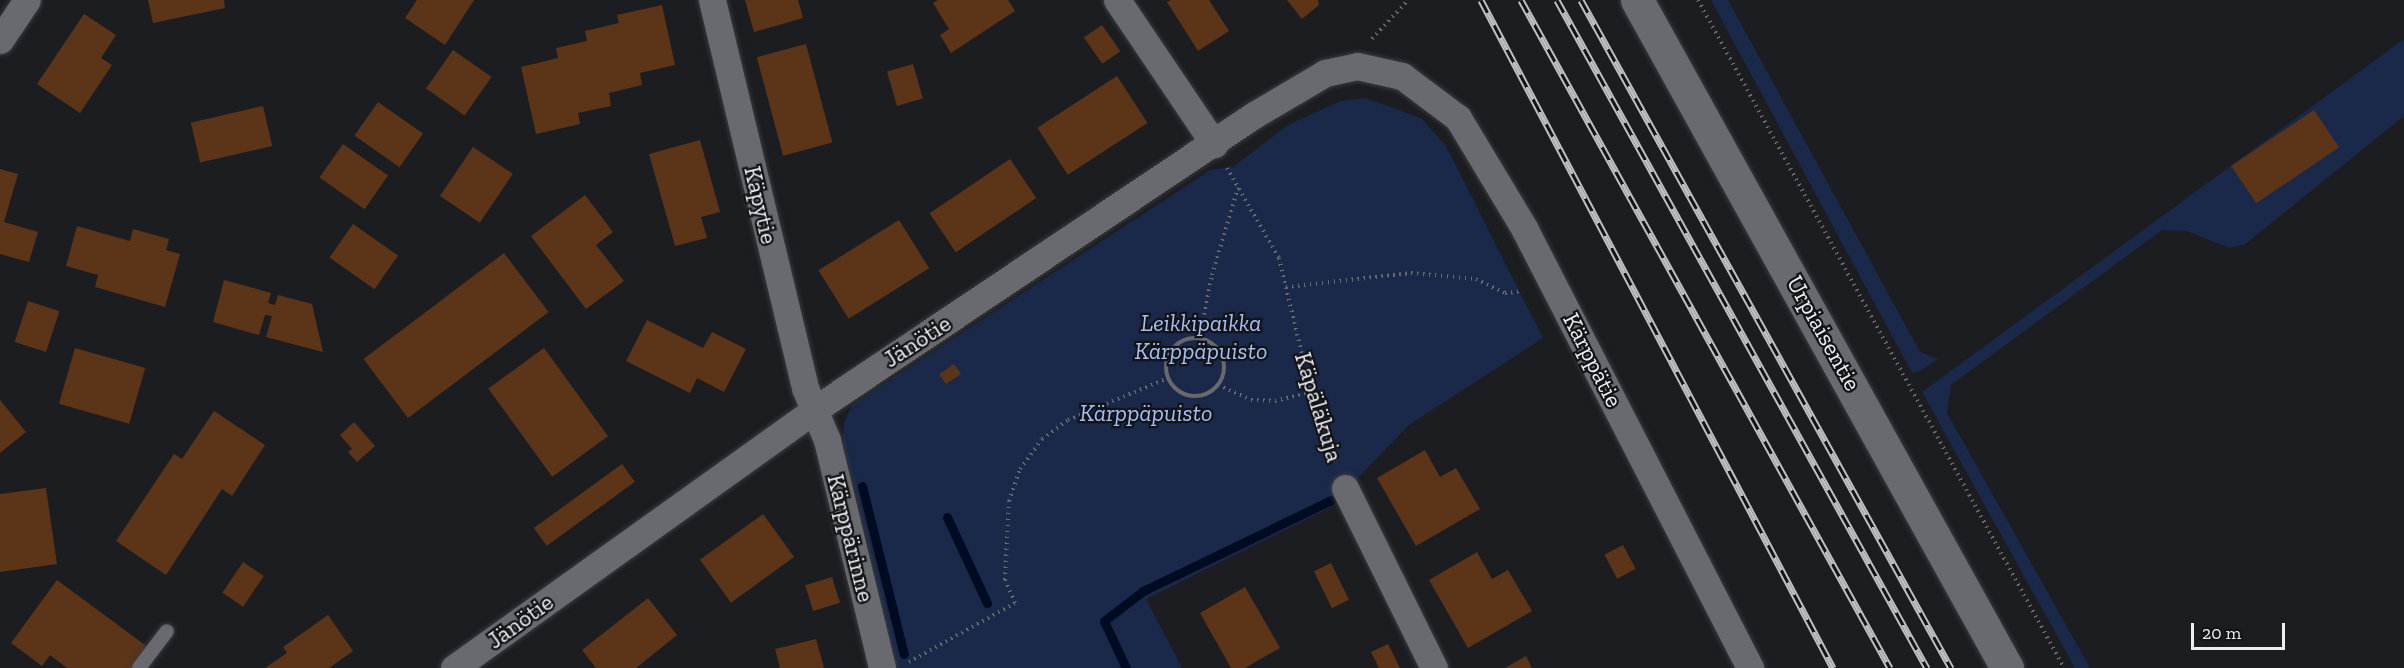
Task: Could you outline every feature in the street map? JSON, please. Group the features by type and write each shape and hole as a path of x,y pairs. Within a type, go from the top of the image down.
{"main road":[{"name":"Urpiaisentie","path":"1637,0 2007,668"}],"street":[{"path":"0,40 27,0"},
{"name":"Käpytie","path":"712,0 805,388 814,410"},
{"path":"1117,0 1224,156"},
{"name":"Jänötie","path":"454,668 814,410 1224,156 1254,115 1325,73 1357,66 1402,76"},
{"name":"Kärppätie","path":"1402,76 1458,118 1524,228 1750,668"},
{"name":"Kärppärinne","path":"814,410 827,440 882,668"},
{"name":"Käpäläkuja","path":"1345,488 1434,668"}],"lane":[{"path":"139,668 167,631"}],"path":[{"name":"Urpiaisentie","path":"1698,0 2064,668"},
{"name":"Käpäläkuja","path":"1224,156 1238,188 1279,258 1311,392 1345,488"},
{"path":"1199,338 1212,275 1238,188"},
{"path":"1286,287 1411,273 1476,279 1505,293 1526,291"},
{"path":"1199,338 1214,346 1223,360 1218,385 1195,397 1179,392 1168,378 1167,358 1179,342 1199,338"},
{"path":"899,668 1015,603 1005,580 1009,501 1020,469 1042,439 1068,420 1168,378"},
{"path":"1218,385 1251,400 1275,401 1311,392"}],"green space":[{"path":"1711,0 1728,0 1920,352 1938,359 1920,371 1912,373"},
{"path":"2404,39 2404,116 2244,245 2229,248 2187,231 2162,230 1951,385 1947,413 2090,668 2075,668 1922,392"},
{"name":"Kärppäpuisto","path":"1365,98 1421,118 1446,146 1543,338 1409,425 1329,508 1146,599 1182,668 897,668 843,441 844,423 852,405 1210,170 1233,167 1288,125 1341,101"}],"building":[{"path":"148,0 224,0 225,8 153,23"},
{"path":"417,0 474,0 445,45 405,18"},
{"path":"745,0 798,0 803,18 754,32"},
{"path":"938,0 1008,0 1015,11 951,53 940,35 949,29 933,3"},
{"path":"1171,0 1209,0 1229,31 1198,51 1167,2"},
{"path":"1287,0 1318,0 1319,5 1302,19"},
{"path":"662,5 675,65 640,73 642,85 609,93 611,106 578,113 580,124 536,134 521,67 558,58 556,48 587,41 585,31 619,23 617,15"},
{"path":"84,14 116,35 101,58 112,65 80,113 37,84"},
{"path":"1102,25 1120,51 1102,64 1084,38"},
{"path":"806,44 832,143 783,156 757,57"},
{"path":"453,50 492,77 465,115 426,89"},
{"path":"913,64 923,99 897,106 887,71"},
{"path":"1117,76 1147,123 1068,175 1037,128"},
{"path":"378,102 423,134 400,167 354,136"},
{"path":"263,106 272,146 200,163 191,123"},
{"path":"2314,110 2339,147 2256,203 2231,166"},
{"path":"700,140 720,212 701,217 707,238 675,246 649,154"},
{"path":"343,144 388,176 365,209 319,178"},
{"path":"473,147 513,174 480,223 440,196"},
{"path":"1010,159 1036,198 956,252 930,213"},
{"path":"0,169 18,174 4,222 38,232 29,262 0,254"},
{"path":"585,195 613,232 596,245 624,281 586,309 531,236"},
{"path":"899,220 929,268 849,319 818,270"},
{"path":"353,224 398,256 375,289 329,258"},
{"path":"77,226 130,241 133,229 169,239 166,250 180,254 165,307 95,287 98,275 66,266"},
{"path":"504,253 549,312 408,418 363,359"},
{"path":"224,280 271,293 268,303 275,305 278,295 312,304 323,352 266,337 272,316 265,315 259,335 213,322"},
{"path":"28,301 59,311 46,352 15,342"},
{"path":"647,320 703,348 712,332 746,349 724,392 697,378 690,393 626,361"},
{"path":"75,348 145,368 129,424 59,404"},
{"path":"544,348 608,436 552,477 488,389"},
{"path":"954,364 961,374 946,384 939,374"},
{"path":"0,400 26,432 0,453"},
{"path":"214,411 265,445 232,496 222,489 166,575 116,541 174,454 182,459"},
{"path":"354,422 375,446 357,462 348,452 352,449 340,435"},
{"path":"1425,450 1440,477 1456,468 1480,509 1416,546 1377,478"},
{"path":"622,464 635,482 547,546 534,528"},
{"path":"46,488 57,564 0,572 0,494"},
{"path":"763,514 794,557 731,603 700,560"},
{"path":"1623,545 1636,569 1617,579 1604,555"},
{"path":"1477,552 1492,579 1508,570 1532,611 1468,648 1429,580"},
{"path":"243,562 264,576 243,607 222,593"},
{"path":"1331,563 1349,600 1332,608 1314,571"},
{"path":"832,577 840,603 813,611 805,585"},
{"path":"57,580 149,648 133,668 67,668 50,655 42,666 11,643"},
{"path":"1245,587 1280,648 1245,668 1231,668 1200,613"},
{"path":"648,598 677,635 636,668 596,668 582,650"},
{"path":"328,615 353,651 329,668 265,668 287,653 283,647"},
{"path":"816,639 824,668 780,668 775,649"},
{"path":"1388,644 1400,668 1379,668 1371,652"},
{"path":"1526,656 1532,668 1505,668"}],"waterway":[{"path":"862,486 904,654"},
{"path":"1126,668 1104,621 1143,591 1331,500"},
{"path":"947,517 987,603"}],"railway":[{"path":"1481,0 1833,668"},
{"path":"1521,0 1890,668"},
{"path":"1557,0 1927,668"},
{"path":"1581,0 1951,668"}],"park label":[{"name":"Leikkipaikka Kärppäpuisto","path":"1201,337"}]}
